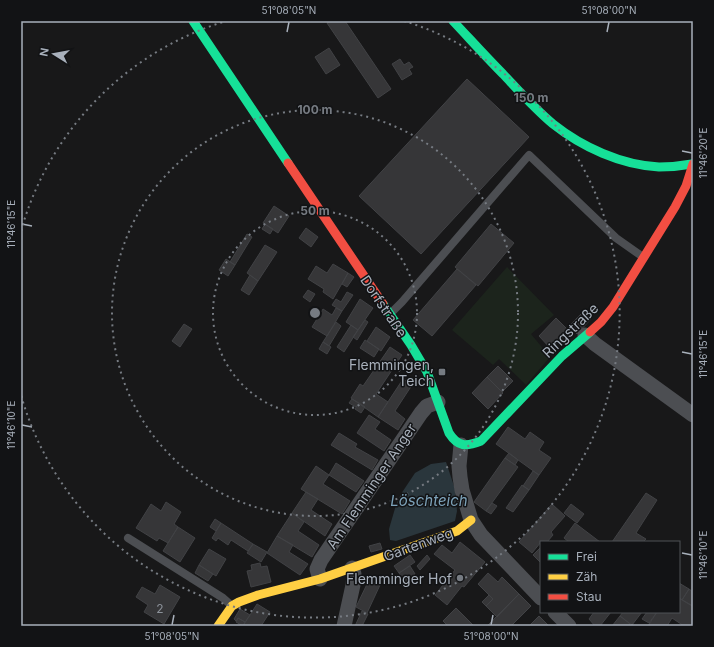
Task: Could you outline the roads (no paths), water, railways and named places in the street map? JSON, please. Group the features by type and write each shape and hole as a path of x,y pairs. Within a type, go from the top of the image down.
{"street":[{"name":"Dorfstraße","path":"193,21 411,345 426,370 450,436 460,445"},
{"name":"Ringstraße","path":"453,21 532,105 555,125 574,138 604,153 622,160 639,164 670,168 693,164"},
{"name":"Ringstraße","path":"460,445 473,445 481,441 562,356 596,326 608,312 675,207 686,186 693,164"},
{"path":"586,335 595,344 693,415"},
{"name":"Am Flemminger Anger","path":"320,579 317,569 321,560 421,413 428,406 438,402"},
{"path":"460,445 460,477 462,490 471,520 481,535 540,597"},
{"name":"Gartenweg","path":"352,568 457,531 471,520"},
{"path":"344,626 353,585 354,574 352,568"},
{"name":"Am Flemminger Anger","path":"232,606 247,599 320,579 352,568"},
{"path":"218,626 232,606"},
{"path":"556,613 569,626"}],"lane":[{"path":"389,314 402,302 528,155 616,238 644,257"},
{"path":"128,538 223,598 232,606"}],"water":[{"name":"Löschteich","path":"446,462 455,489 457,511 455,521 396,541 390,540 389,529 396,505 401,494 415,473 431,464"}],"place":[{"name":"Flemmingen, Teich","path":"442,372"},
{"name":"Flemminger Hof","path":"460,578"}]}
